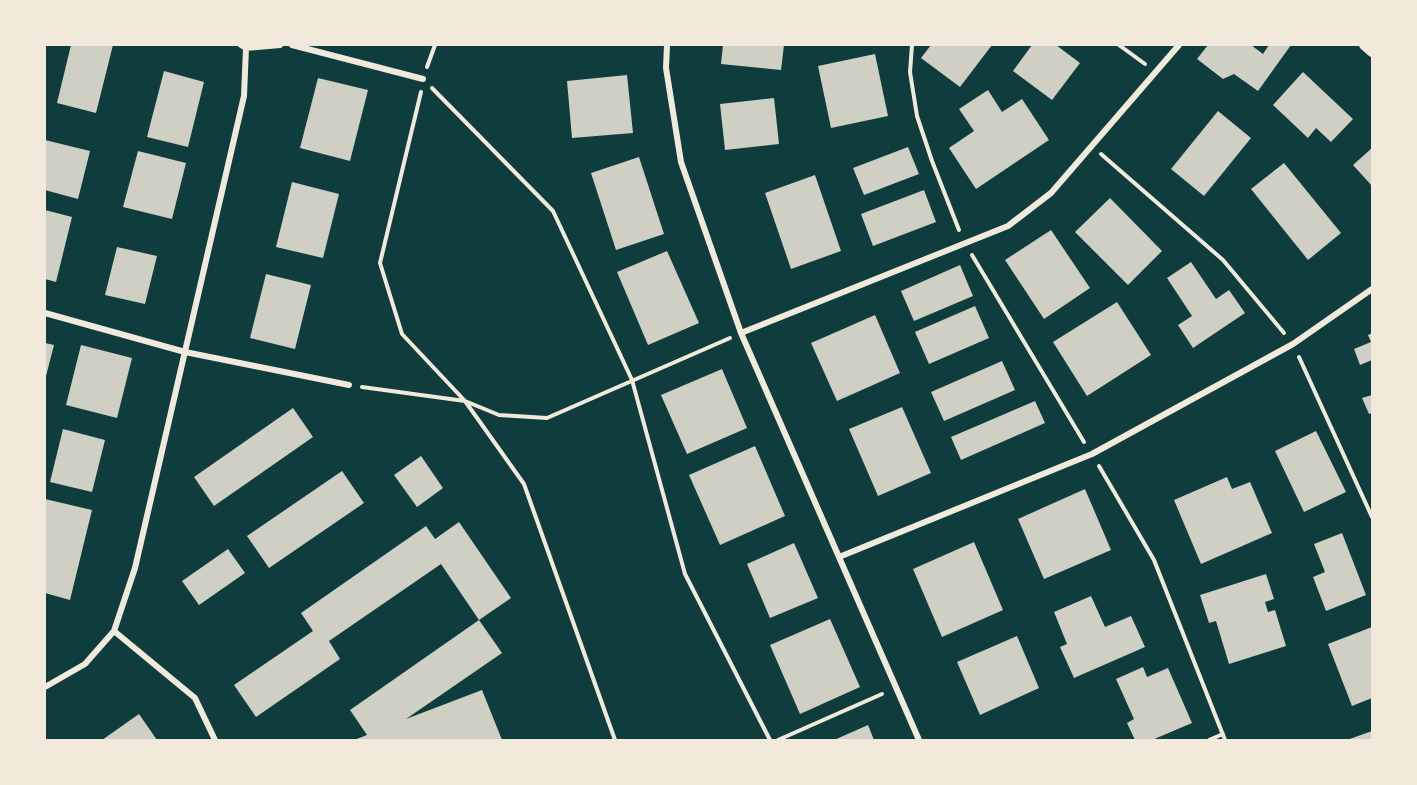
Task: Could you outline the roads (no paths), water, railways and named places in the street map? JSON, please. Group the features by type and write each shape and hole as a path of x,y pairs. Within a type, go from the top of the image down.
{"street":[{"path":"45,687 85,664 114,631 135,568 244,96 244,46 280,45"},
{"path":"292,45 423,80"},
{"path":"667,45 666,68 681,162 741,333 919,740"},
{"path":"741,333 1008,226 1051,193 1179,45"},
{"path":"1364,45 1372,52"},
{"path":"839,556 1092,454 1293,344 1372,289"},
{"path":"45,313 185,352 350,385"},
{"path":"114,631 195,698 215,740"}]}
